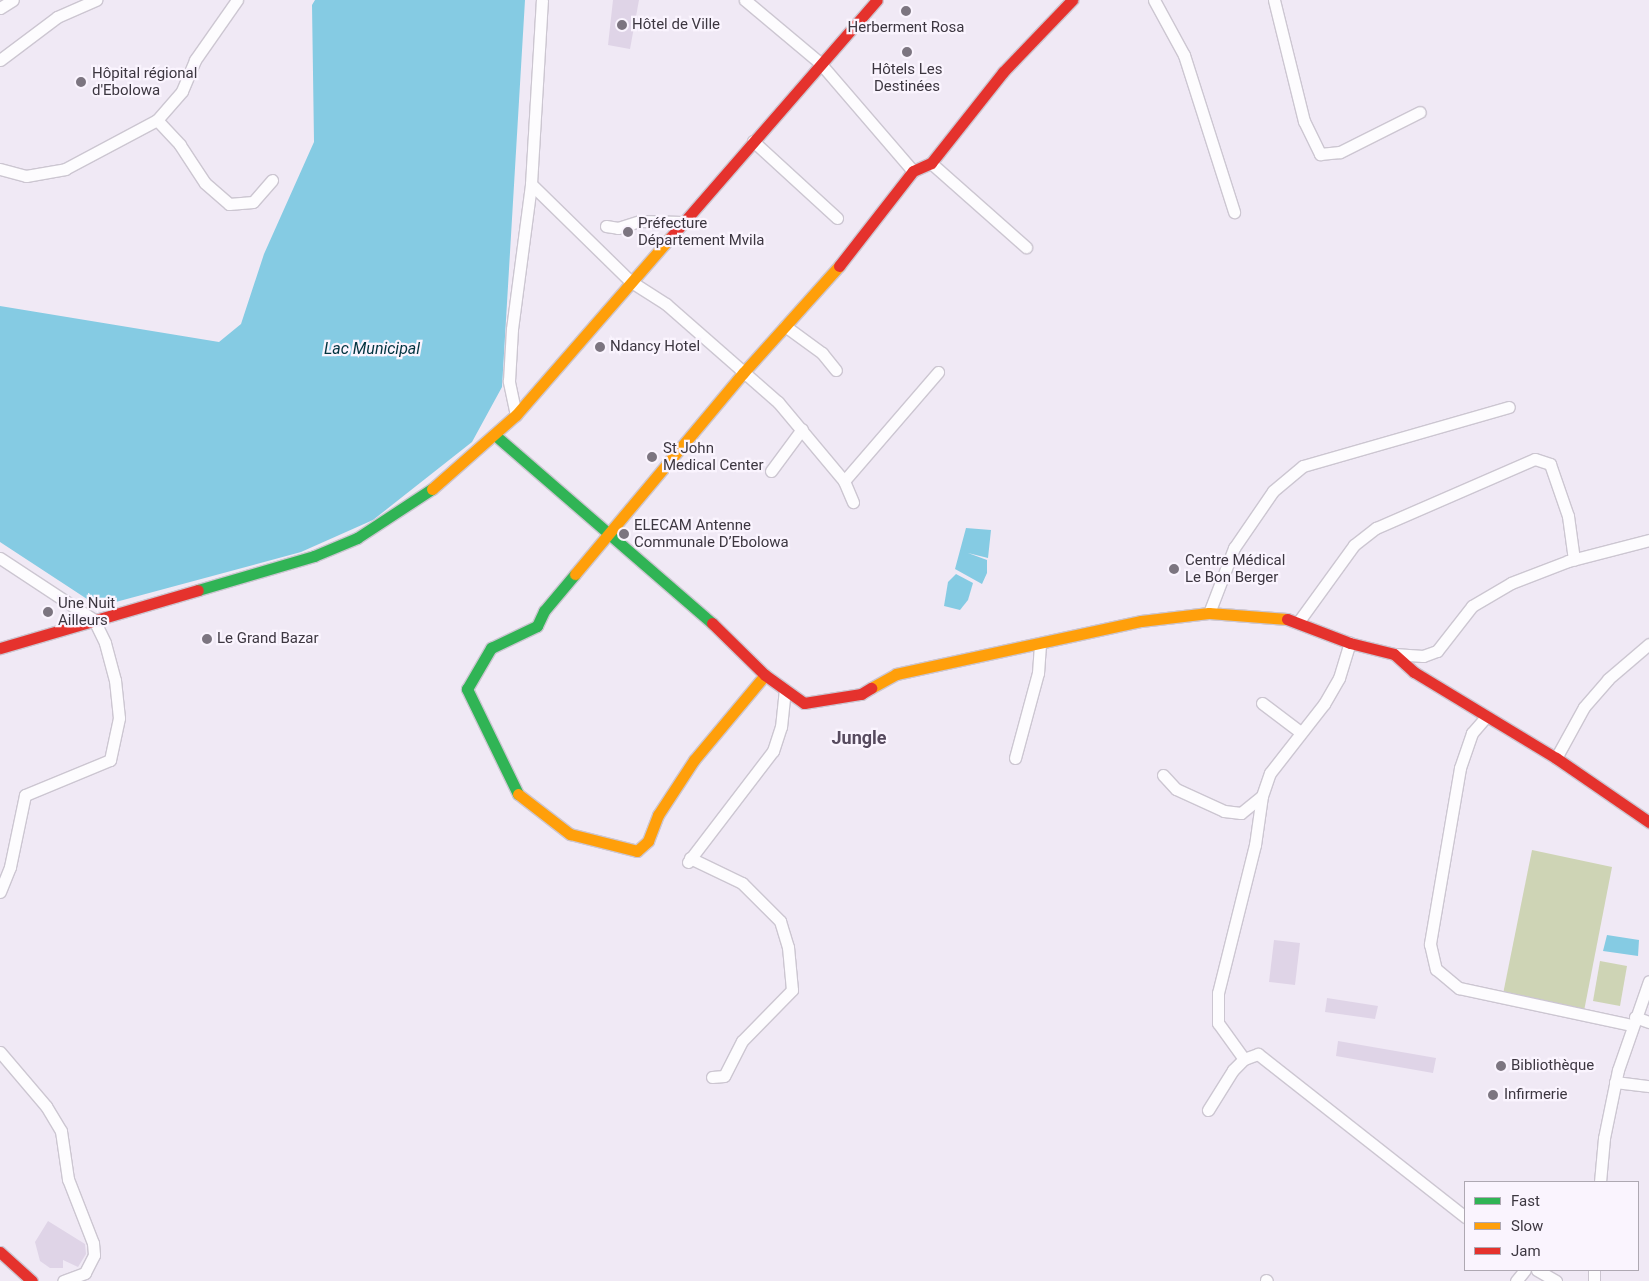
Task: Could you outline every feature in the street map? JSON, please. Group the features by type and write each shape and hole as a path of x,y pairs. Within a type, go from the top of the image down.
{"main road":[{"path":"0,648 341,546 434,488 496,436 516,415 630,281 877,0"},
{"path":"765,675 694,760 658,815 648,841 637,851 570,834 515,792 467,689 491,648 537,626 544,611 743,373 843,262 913,171 931,163 1003,72 1072,0"},
{"path":"496,436 608,536 691,603 765,675 785,692 804,703 824,702 861,694 896,674 1141,621 1209,613 1262,615 1299,621 1350,643 1394,654 1485,718 1556,758 1649,822"},
{"path":"0,1252 32,1281"}],"street":[{"path":"0,8 13,0"},
{"path":"0,60 57,17 96,0"},
{"path":"0,169 26,176 65,169 157,120 182,91 195,60 237,0"},
{"path":"516,415 509,381 512,328 531,184 542,0"},
{"path":"745,0 820,63 913,171"},
{"path":"1154,0 1184,55 1234,212"},
{"path":"1274,0 1304,121 1320,154 1340,152 1420,112"},
{"path":"157,120 180,145 206,183 229,204 253,202 272,180"},
{"path":"753,141 838,218"},
{"path":"931,163 1026,246"},
{"path":"531,184 630,281 666,304 802,429 844,481 853,502"},
{"path":"606,226 618,228 640,221 682,222"},
{"path":"785,326 822,353 836,370"},
{"path":"844,481 938,372"},
{"path":"1209,613 1234,548 1273,491 1302,466 1509,407"},
{"path":"771,470 802,429"},
{"path":"1299,621 1354,546 1376,528 1535,459 1550,464 1568,516 1574,560"},
{"path":"1394,654 1430,655 1472,606 1490,593 1574,560 1649,540"},
{"path":"0,558 94,620 105,643 115,680 119,718 114,752 104,765 25,796 10,867 0,892"},
{"path":"1014,758 1038,673 1040,643"},
{"path":"1244,1059 1218,1023 1218,993 1255,846 1262,796 1270,773 1298,732 1324,704 1339,678 1350,643"},
{"path":"1556,758 1584,707 1608,679 1649,644"},
{"path":"712,1078 724,1076 742,1041 792,990 788,947 780,920 742,883 689,860 773,751 782,727 785,692"},
{"path":"1262,702 1298,732"},
{"path":"1485,718 1472,733 1460,768 1430,944 1436,969 1459,988 1634,1021 1649,1022"},
{"path":"1163,775 1176,789 1224,811 1241,813 1262,796"},
{"path":"1600,1181 1615,1082 1649,981"},
{"path":"0,1052 46,1106 61,1131 66,1173 93,1243 94,1255 85,1273 63,1281"},
{"path":"1208,1110 1244,1059 1258,1054 1464,1216"},
{"path":"1615,1082 1649,1086"},
{"path":"1516,1281 1524,1271"},
{"path":"1540,1271 1556,1281"}],"green space":[{"path":"1532,850 1612,867 1584,1011 1503,994"},
{"path":"1600,961 1627,966 1620,1006 1593,1001"}],"water":[{"name":"Lac Municipal","path":"315,0 525,0 502,387 472,442 373,520 301,552 112,603 87,599 0,542 0,306 219,342 241,324 264,254 314,142 312,5"},
{"path":"966,528 991,530 988,558 968,553 987,560 987,573 982,584 955,569"},
{"path":"956,574 973,583 968,600 960,610 944,606 948,582"},
{"path":"1607,935 1639,940 1638,956 1603,951"}],"building":[{"name":"Hôtel de Ville","path":"613,0 639,0 630,49 608,45"},
{"path":"1274,940 1300,943 1295,985 1269,982"},
{"path":"1327,998 1378,1006 1375,1019 1325,1012"},
{"path":"1338,1041 1436,1058 1433,1073 1336,1056"},
{"path":"48,1221 85,1244 86,1254 78,1267 63,1260 63,1268 50,1268 40,1261 35,1242"}],"traffic: fast":[{"path":"496,436 712,623"},
{"path":"198,590 314,556 357,538 432,489"},
{"path":"518,794 467,689 491,648 537,626 544,611 575,574"}],"traffic: slow":[{"path":"432,489 516,415 670,238"},
{"path":"575,574 743,373 839,266"},
{"path":"871,688 896,674 1141,621 1209,613 1287,619"},
{"path":"518,794 570,834 637,851 648,841 658,815 694,760 765,675"}],"traffic: jam":[{"path":"670,238 877,0"},
{"path":"839,266 913,171 931,163 1003,72 1072,0"},
{"path":"0,648 198,590"},
{"path":"1287,619 1350,643 1394,654 1414,672 1556,758 1649,822"},
{"path":"712,623 765,675 804,703 861,694 871,688"},
{"path":"0,1252 32,1281"}],"place":[{"name":"Herberment Rosa","path":"906,11"},
{"name":"Hôtel de Ville","path":"622,25"},
{"name":"Hôtels Les Destinées","path":"907,52"},
{"name":"Hôpital régional d'Ebolowa","path":"81,82"},
{"name":"Préfecture Département Mvila","path":"628,232"},
{"name":"Ndancy Hotel","path":"600,347"},
{"name":"St John Medical Center","path":"652,457"},
{"name":"ELECAM Antenne Communale D’Ebolowa","path":"624,534"},
{"name":"Centre Médical Le Bon Berger","path":"1174,569"},
{"name":"Une Nuit Ailleurs","path":"48,612"},
{"name":"Le Grand Bazar","path":"207,639"},
{"name":"Bibliothèque","path":"1501,1066"},
{"name":"Infirmerie","path":"1493,1095"}],"district":[{"name":"Jungle","path":"859,738"}]}
